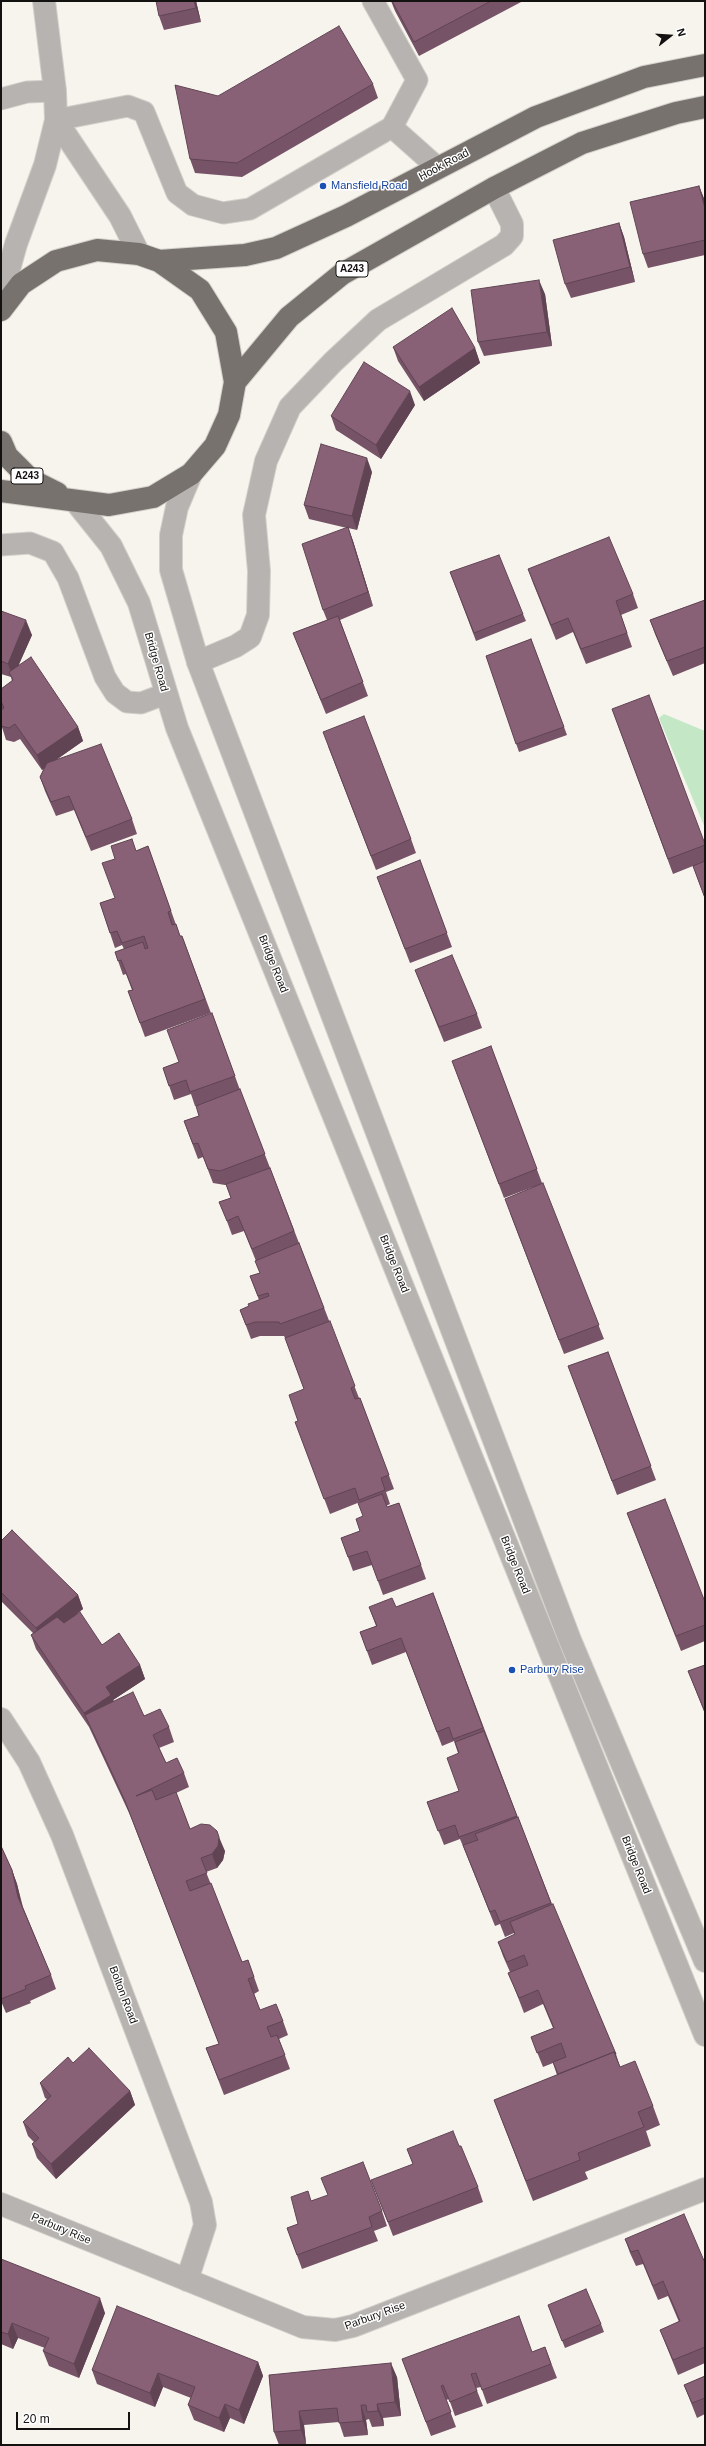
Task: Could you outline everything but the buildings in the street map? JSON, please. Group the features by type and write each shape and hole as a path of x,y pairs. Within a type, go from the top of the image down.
{"highway":[{"name":"Hook Road","path":"160,261 245,255 276,248 346,216 536,117 644,77 705,65"},
{"name":"A243","path":"235,382 289,316 342,274 494,188 582,143 676,113 705,107"},
{"name":"A243","path":"1,310 21,284 56,261 97,250 139,254 160,261 200,290 226,332 235,382 229,415 215,446 191,474 153,497 109,505 1,491"},
{"name":"A243","path":"1,442 7,456 31,480 70,499"}],"street":[{"path":"1,298 16,244 45,165 56,120 55,91 44,1"},
{"path":"56,120 120,216 139,254"},
{"path":"198,662 236,646 250,637 258,615 259,571 254,515 266,462 290,407 333,362 378,320 504,245 512,236 512,224 494,188"},
{"path":"191,474 178,507 171,535 172,570 198,662 570,1640 705,1961"},
{"name":"Bridge Road","path":"70,499 111,546 139,603 165,694 177,728 705,2035"},
{"name":"Bolton Road","path":"1,1719 29,1762 62,1835 201,2202 205,2225 187,2280"},
{"name":"Parbury Rise","path":"1,2204 303,2327 320,2331 335,2330 353,2326 705,2189"}],"lane":[{"path":"56,120 128,106 144,112 177,193 193,205 223,213 250,208 392,127 417,80 373,1"},
{"path":"1,99 27,92 55,91"},
{"path":"392,127 438,168"},
{"path":"1,545 30,543 53,552 68,578 105,677 115,693 127,702 141,702 165,694"}],"green space":[{"path":"664,714 705,731 705,828 659,718"}],"place":[{"name":"Mansfield Road","path":"323,186"},
{"name":"Parbury Rise","path":"512,1670"}]}
